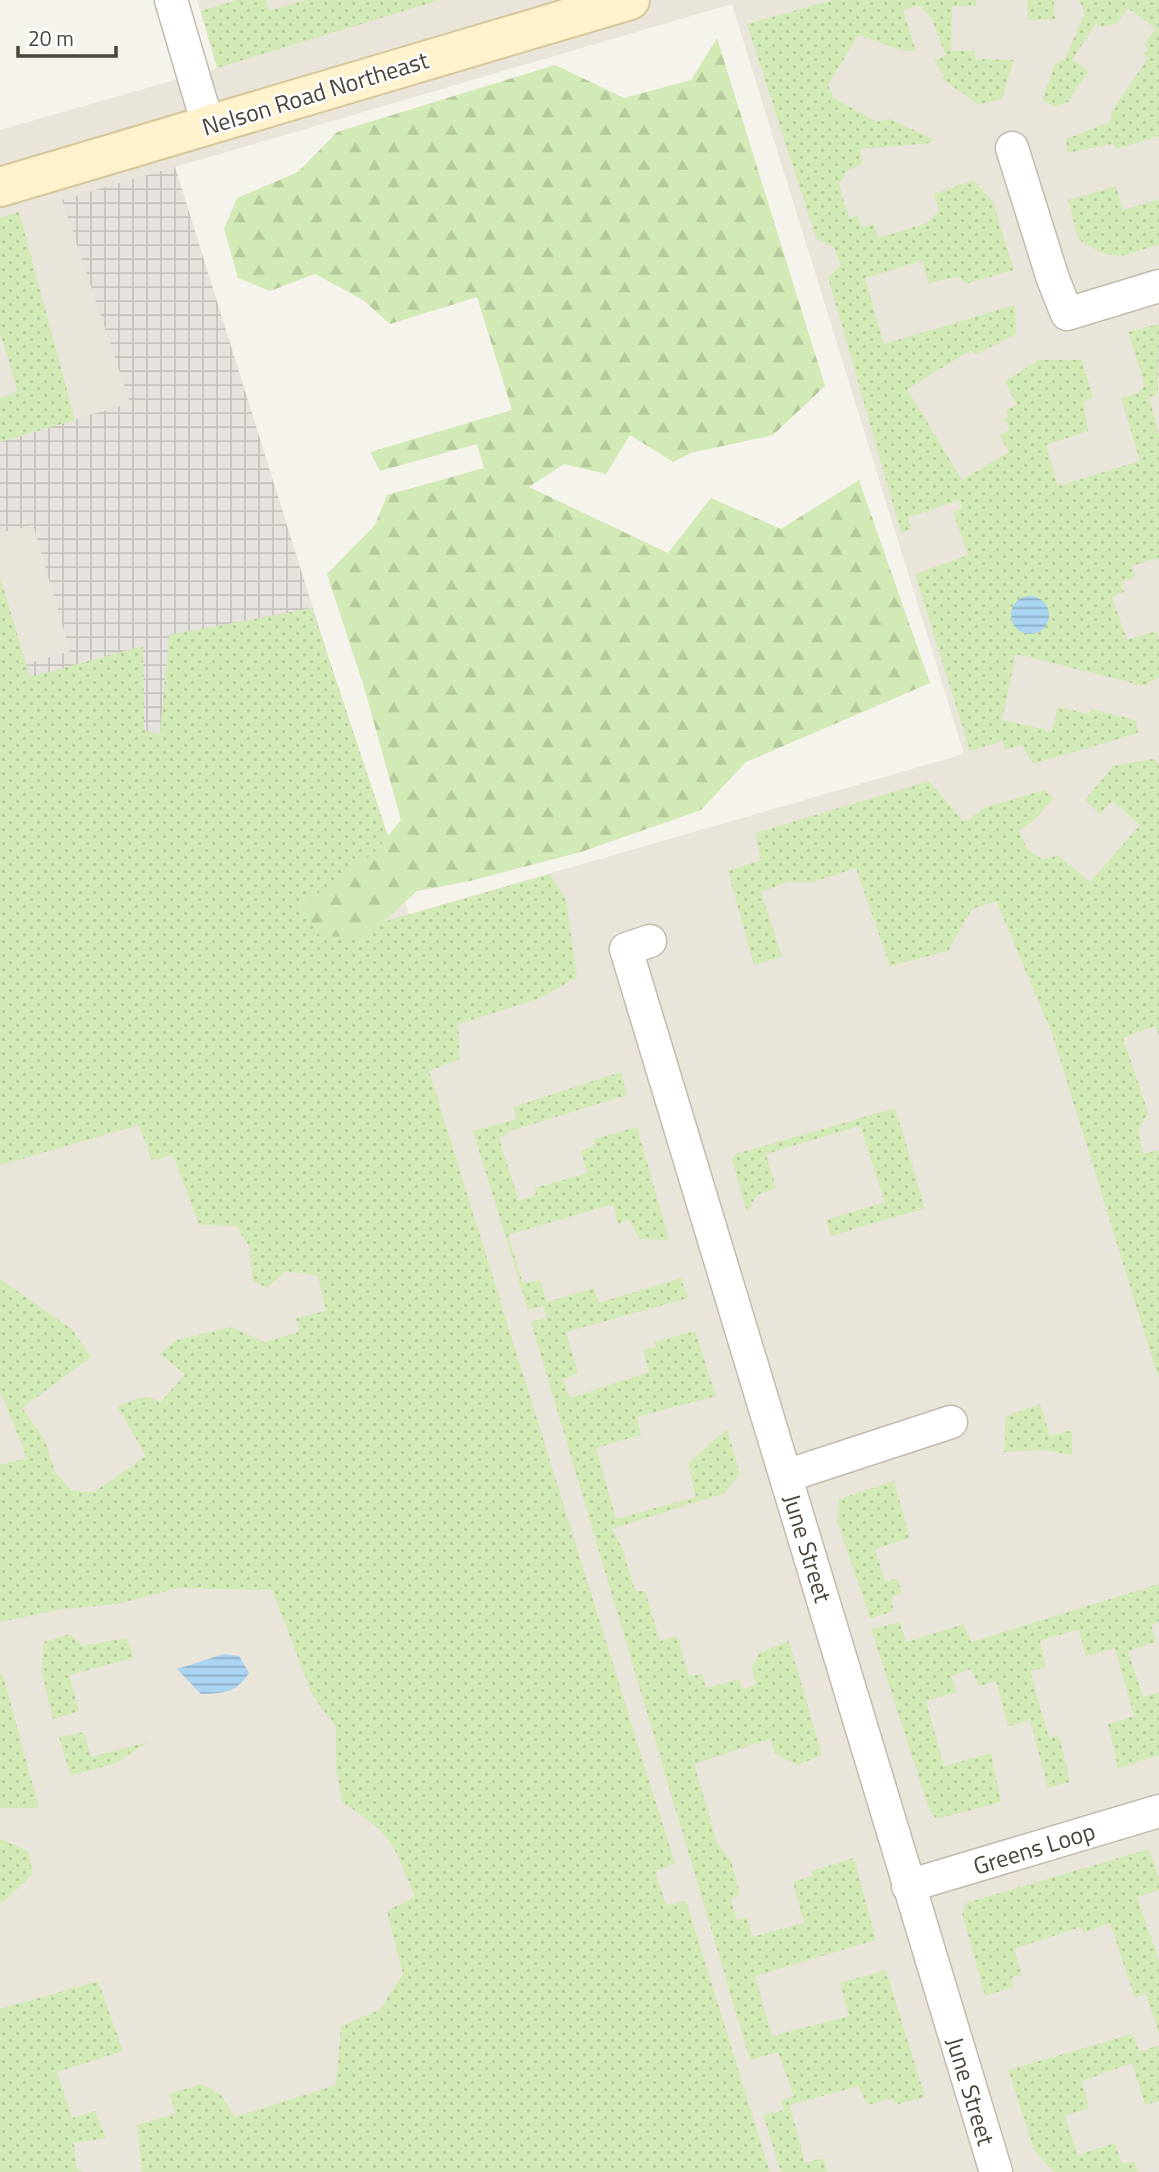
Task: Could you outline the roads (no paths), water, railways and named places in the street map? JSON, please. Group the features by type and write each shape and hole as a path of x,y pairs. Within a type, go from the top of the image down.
{"street":[{"path":"171,0 208,125"},
{"name":"Nelson Road Northeast","path":"0,187 629,0"},
{"path":"1012,148 1067,314 1159,286"},
{"name":"June Street","path":"650,941 626,949 996,2172"},
{"path":"786,1476 951,1422"},
{"name":"Greens Loop","path":"908,1886 1159,1811"}],"water":[{"path":"1030,596 1043,602 1049,615 1043,628 1030,634 1017,628 1011,615 1017,602"},
{"path":"224,1654 239,1656 249,1673 239,1685 229,1691 201,1694 177,1669"}]}
